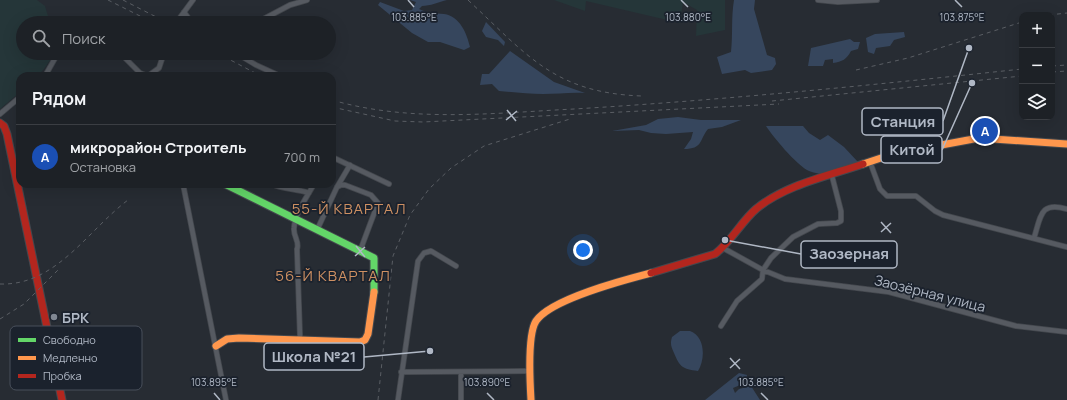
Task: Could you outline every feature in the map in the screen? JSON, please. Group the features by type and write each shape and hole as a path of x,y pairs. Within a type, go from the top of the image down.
{"street":[{"path":"181,16 193,0"},
{"path":"269,16 290,5 307,0"},
{"path":"818,0 838,2 877,0"},
{"path":"184,12 187,16"},
{"path":"46,72 54,60"},
{"path":"127,60 139,72"},
{"path":"154,72 159,68 162,60"},
{"path":"248,60 271,72"},
{"path":"0,114 16,100"},
{"path":"0,123 4,126 7,134 16,178"},
{"path":"531,400 529,371 535,325 544,313 560,304 624,280 707,257 723,248 750,215 767,201 788,190 892,154 979,138 1067,144"},
{"path":"336,159 389,184"},
{"path":"870,162 880,189 887,196 916,196 935,211 943,215 1067,247"},
{"path":"317,230 337,187 350,165"},
{"path":"721,326 737,301 762,279 763,270 782,246 803,230 818,224 837,223 841,221 841,211 832,176"},
{"path":"337,187 345,185 371,195 378,203 360,251"},
{"path":"18,188 47,326"},
{"path":"184,188 226,400"},
{"path":"216,346 227,339 239,338 360,342 368,338 370,331 374,282 374,258 233,188"},
{"path":"296,188 309,193"},
{"path":"298,340 300,336 297,249 299,246 294,233 296,220 312,188"},
{"path":"1034,238 1040,220 1047,207 1052,206 1067,209"},
{"name":"Заозёрная улица","path":"723,248 775,276 796,281 889,292 1016,326 1067,332"},
{"path":"398,400 418,261 424,253 431,251 456,266"},
{"path":"401,372 529,371"},
{"path":"461,372 461,400"},
{"path":"60,390 62,400"}],"shaded area":[{"path":"0,0 37,0 45,6 48,16 16,16 16,60 50,60 41,72 16,72 16,95 0,109"},
{"path":"554,0 725,0 725,30 696,36 697,10 683,2 680,23 586,1 585,11"}],"water":[{"path":"410,0 447,0 422,6 419,9 429,13 450,15 462,26 470,47 464,50 440,42 428,42 412,33 378,5 380,2 404,11 412,10 416,2"},
{"path":"734,0 755,0 754,9 767,55 775,58 776,64 772,70 751,73 745,70 722,74 717,57 731,52"},
{"path":"486,22 505,42 504,46 498,40 486,37 482,31"},
{"path":"904,32 905,37 894,40 890,46 876,48 874,54 868,52 866,38 875,34"},
{"path":"850,39 854,42 860,42 858,49 851,51 844,60 833,63 833,59 825,60 823,66 808,66 811,48"},
{"path":"510,51 554,82 585,93 543,94 499,91 492,84 480,85 482,74 489,74"},
{"path":"678,117 701,120 741,120 722,127 708,129 698,146 690,149 684,149 691,139 693,132 666,134 651,133 639,130 612,131 646,125 658,119"},
{"path":"766,126 803,126 809,133 820,140 828,135 844,147 858,162 850,168 825,176 809,171 802,167 791,156"},
{"path":"680,331 690,331 699,338 703,349 703,355 698,371 685,368 676,358 671,341 672,337"},
{"path":"739,373 747,375 745,383 733,388 735,393 739,389 751,386 760,400 705,400"}],"railway":[{"path":"108,0 140,16"},
{"path":"123,0 154,16"},
{"path":"468,0 526,54 545,68 565,79 587,88 612,93 642,96"},
{"path":"1055,14 1067,13"},
{"path":"856,70 908,58 1019,23"},
{"path":"230,60 253,72"},
{"path":"1055,66 1067,65"},
{"path":"336,101 392,112 453,115 483,114 742,97 1019,69"},
{"path":"1055,72 1067,71"},
{"path":"772,101 1019,76"},
{"path":"336,108 395,121 423,122 779,104"},
{"path":"378,400 393,256 410,215 429,189 451,168 484,146 570,119"},
{"path":"0,284 20,282 38,276 55,266 128,200"},
{"path":"0,319 24,304 60,268"}],"traffic: fast":[{"path":"233,188 374,258 374,292"}],"traffic: slow":[{"path":"863,164 893,154 979,138 1067,144"},
{"path":"531,400 530,348 531,337 536,321 544,313 556,305 572,298 607,285 651,273"},
{"path":"216,346 227,339 239,338 360,342 365,340 368,334 374,292"}],"traffic: jam":[{"path":"0,123 4,126 7,134 16,178"},
{"path":"651,273 715,254 726,244 751,214 767,201 793,187 863,164"},
{"path":"18,188 47,326"},
{"path":"60,390 62,400"}],"place":[{"name":"Станция","path":"969,48"},
{"name":"Китой","path":"972,83"},
{"name":"микрорайон Строитель","path":"985,131"},
{"name":"Заозерная","path":"725,240"},
{"name":"БРК","path":"54,317"},
{"name":"Школа №21","path":"430,351"}],"district":[{"name":"55-Й КВАРТАЛ","path":"349,208"},
{"name":"56-Й КВАРТАЛ","path":"333,275"}]}
